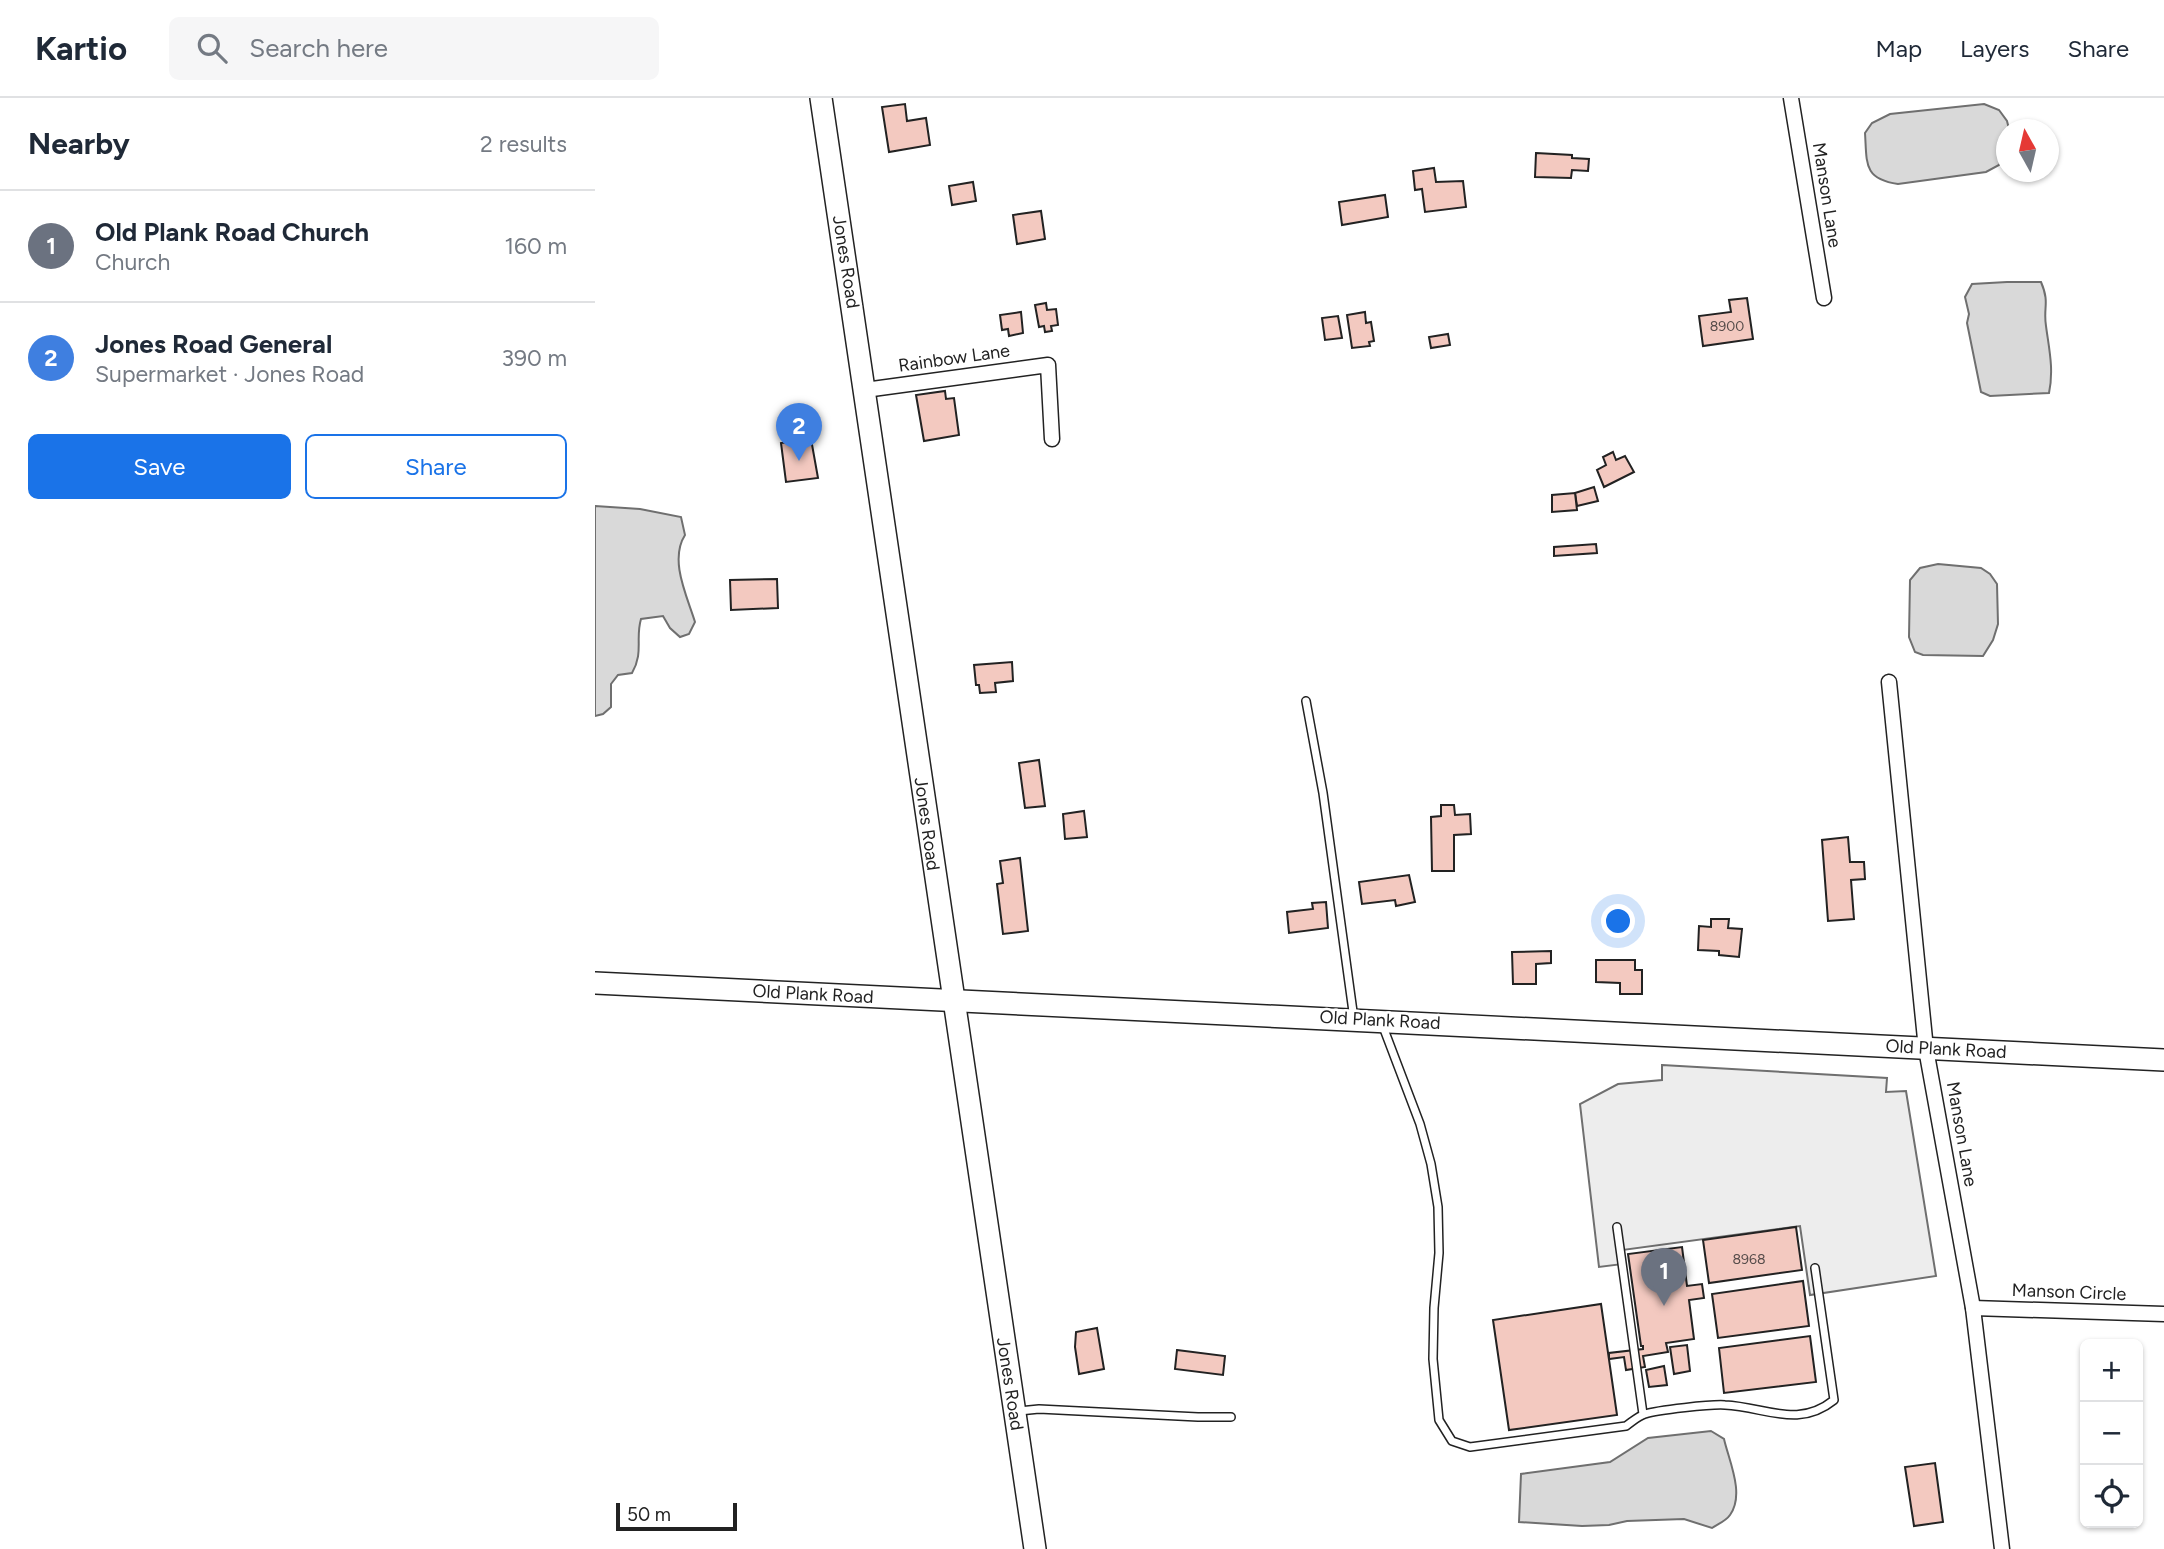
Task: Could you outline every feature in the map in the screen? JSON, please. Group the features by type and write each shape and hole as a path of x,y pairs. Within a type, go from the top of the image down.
{"street":[{"name":"Jones Road","path":"821,98 1035,1549"},
{"name":"Manson Lane","path":"1791,98 1824,298"},
{"name":"Rainbow Lane","path":"865,390 1048,365 1052,439"},
{"name":"Manson Lane","path":"1889,682 1926,1049 1973,1308 2003,1549"},
{"name":"Old Plank Road","path":"595,983 2164,1060"},
{"name":"Manson Circle","path":"1973,1308 2164,1314"}],"lane":[{"path":"1306,701 1323,793 1354,1019"},
{"path":"1380,1020 1420,1124 1439,1207 1433,1359 1439,1420 1452,1441 1470,1447 1626,1426 1643,1414 1723,1405 1761,1410 1786,1417 1813,1413 1834,1400 1815,1268"},
{"path":"1617,1227 1643,1414"},
{"path":"1014,1411 1039,1409 1198,1418 1231,1417"}],"shaded area":[{"path":"1984,104 1999,110 2006,119 1996,119 1996,167 1986,172 1898,184 1878,178 1869,168 1865,133 1872,123 1890,114"},
{"path":"2041,282 2046,300 2045,320 2051,359 2049,393 1990,396 1981,392 1967,323 1969,314 1965,297 1972,284"},
{"path":"595,506 640,509 681,517 685,535 679,555 679,567 695,622 689,634 680,637 670,628 663,616 641,619 636,665 632,673 618,675 611,684 611,707 603,714 595,716"},
{"path":"1938,564 1981,568 1990,574 1997,584 1998,624 1993,640 1983,656 1923,655 1915,652 1909,637 1910,580 1920,568"},
{"path":"1662,1065 1887,1078 1886,1092 1906,1091 1936,1276 1810,1295 1800,1226 1622,1250 1623,1264 1599,1267 1580,1104 1618,1084 1662,1080"},
{"path":"1711,1431 1724,1439 1736,1488 1734,1507 1730,1515 1712,1528 1684,1519 1582,1526 1519,1522 1521,1474 1610,1462 1648,1438"}],"building":[{"path":"905,104 907,121 926,118 930,145 889,152 882,107"},
{"path":"1536,153 1589,159 1588,171 1572,170 1571,178 1535,177"},
{"path":"1434,168 1436,182 1463,181 1466,207 1425,212 1422,189 1415,190 1413,171"},
{"path":"973,182 976,201 952,205 949,186"},
{"path":"1385,195 1388,217 1342,225 1339,202"},
{"path":"1041,211 1045,239 1017,244 1013,215"},
{"path":"1747,298 1753,339 1703,346 1699,316 1731,312 1729,300"},
{"path":"1046,303 1047,310 1056,309 1058,325 1051,326 1052,331 1045,332 1044,326 1039,327 1035,305"},
{"path":"1021,312 1023,333 1009,336 1008,329 1002,330 1000,315"},
{"path":"1365,312 1366,323 1371,322 1374,341 1369,342 1370,346 1352,348 1347,315"},
{"path":"1338,316 1342,338 1325,340 1322,318"},
{"path":"1448,334 1450,345 1431,348 1429,337"},
{"path":"945,391 946,399 954,398 959,435 924,441 916,395"},
{"path":"811,439 818,478 786,482 781,443"},
{"path":"1613,452 1616,460 1625,456 1634,472 1604,487 1597,470 1606,465 1603,457"},
{"path":"1594,487 1598,501 1577,506 1575,493"},
{"path":"1575,493 1577,510 1552,512 1552,495"},
{"path":"1596,544 1597,553 1554,556 1554,547"},
{"path":"777,579 778,608 731,610 730,580"},
{"path":"1012,662 1013,681 995,683 996,692 980,693 979,685 976,685 974,665"},
{"path":"1039,760 1045,806 1025,808 1019,763"},
{"path":"1441,805 1454,805 1455,815 1470,814 1471,834 1454,835 1454,871 1432,871 1431,817 1441,816"},
{"path":"1084,811 1087,837 1065,839 1063,814"},
{"path":"1848,837 1850,862 1864,862 1865,879 1851,880 1854,919 1828,921 1822,840"},
{"path":"1020,858 1028,931 1003,934 997,884 1003,883 1000,861"},
{"path":"1409,875 1415,902 1396,906 1395,900 1362,904 1359,882"},
{"path":"1326,902 1328,928 1289,933 1287,912 1313,909 1312,903"},
{"path":"1711,919 1729,919 1728,928 1742,929 1739,957 1719,955 1719,951 1698,950 1699,926 1711,927"},
{"path":"1551,951 1551,963 1536,964 1536,984 1513,984 1512,952"},
{"path":"1596,960 1635,960 1635,970 1642,970 1642,994 1620,994 1620,983 1596,982"},
{"path":"1796,1227 1802,1270 1709,1283 1703,1240"},
{"path":"1682,1247 1687,1286 1702,1284 1704,1298 1689,1300 1694,1339 1666,1343 1668,1352 1643,1356 1645,1367 1626,1370 1624,1357 1609,1359 1609,1353 1643,1349 1628,1254"},
{"path":"1803,1281 1809,1326 1718,1338 1712,1294"},
{"path":"1601,1304 1617,1415 1509,1430 1493,1320"},
{"path":"1097,1328 1104,1369 1079,1374 1076,1332"},
{"path":"1810,1336 1816,1382 1724,1393 1719,1348"},
{"path":"1687,1345 1690,1371 1674,1374 1670,1347"},
{"path":"1177,1350 1225,1356 1223,1375 1175,1369"},
{"path":"1664,1366 1667,1385 1649,1387 1646,1370"},
{"path":"1935,1463 1943,1522 1914,1526 1905,1467"}],"place":[{"name":"Jones Road General","path":"799,461"},
{"name":"Old Plank Road Church","path":"1664,1306"}]}
